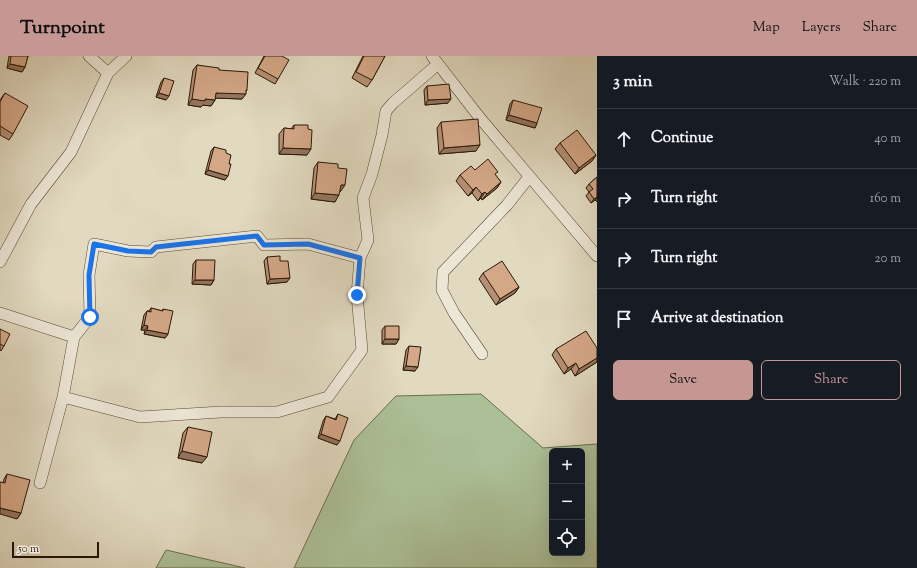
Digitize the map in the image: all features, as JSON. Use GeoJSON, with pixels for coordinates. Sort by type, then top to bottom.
{"type":"FeatureCollection","features":[{"type":"Feature","properties":{"kind":"street"},"geometry":{"type":"LineString","coordinates":[[88,56],[108,73]]}},
{"type":"Feature","properties":{"kind":"street"},"geometry":{"type":"LineString","coordinates":[[0,262],[31,204],[71,152],[108,73],[126,56]]}},
{"type":"Feature","properties":{"kind":"street"},"geometry":{"type":"LineString","coordinates":[[63,397],[140,417],[221,412],[277,412],[328,397],[362,350],[357,295],[360,258],[368,240],[363,198],[372,174],[386,111],[435,60],[480,118],[597,256]]}},
{"type":"Feature","properties":{"kind":"street"},"geometry":{"type":"LineString","coordinates":[[482,354],[454,313],[442,290],[443,272],[507,204],[529,177]]}},
{"type":"Feature","properties":{"kind":"street"},"geometry":{"type":"LineString","coordinates":[[40,483],[63,397],[74,337],[90,317],[89,275],[94,244],[128,251],[151,252],[156,247],[257,236],[264,245],[308,244],[360,258]]}},
{"type":"Feature","properties":{"kind":"street"},"geometry":{"type":"LineString","coordinates":[[0,313],[74,337]]}},
{"type":"Feature","properties":{"kind":"green space"},"geometry":{"type":"Polygon","coordinates":[[[481,394],[543,448],[597,444],[597,568],[294,568],[354,440],[396,396],[481,394]]]}},
{"type":"Feature","properties":{"kind":"green space"},"geometry":{"type":"Polygon","coordinates":[[[166,550],[245,568],[156,568],[166,550]]]}},
{"type":"Feature","properties":{"kind":"building"},"geometry":{"type":"Polygon","coordinates":[[[11,56],[28,56],[25,67],[10,64],[11,56]]]}},
{"type":"Feature","properties":{"kind":"building"},"geometry":{"type":"Polygon","coordinates":[[[265,56],[282,56],[289,60],[278,79],[258,68],[265,56]]]}},
{"type":"Feature","properties":{"kind":"building"},"geometry":{"type":"Polygon","coordinates":[[[364,56],[385,56],[372,80],[356,72],[364,56]]]}},
{"type":"Feature","properties":{"kind":"building"},"geometry":{"type":"Polygon","coordinates":[[[197,65],[219,68],[219,70],[248,72],[246,94],[216,93],[215,100],[205,99],[205,101],[192,99],[197,65]]]}},
{"type":"Feature","properties":{"kind":"building"},"geometry":{"type":"Polygon","coordinates":[[[164,78],[174,81],[169,96],[159,93],[164,78]]]}},
{"type":"Feature","properties":{"kind":"building"},"geometry":{"type":"Polygon","coordinates":[[[449,84],[451,99],[428,100],[427,86],[449,84]]]}},
{"type":"Feature","properties":{"kind":"building"},"geometry":{"type":"Polygon","coordinates":[[[5,93],[28,106],[13,134],[0,126],[0,102],[5,93]]]}},
{"type":"Feature","properties":{"kind":"building"},"geometry":{"type":"Polygon","coordinates":[[[513,100],[542,108],[537,123],[509,115],[513,100]]]}},
{"type":"Feature","properties":{"kind":"building"},"geometry":{"type":"Polygon","coordinates":[[[478,119],[480,145],[444,148],[441,122],[478,119]]]}},
{"type":"Feature","properties":{"kind":"building"},"geometry":{"type":"Polygon","coordinates":[[[294,125],[308,125],[308,129],[312,130],[311,149],[283,148],[284,128],[294,129],[294,125]]]}},
{"type":"Feature","properties":{"kind":"building"},"geometry":{"type":"Polygon","coordinates":[[[577,130],[596,155],[579,168],[560,143],[577,130]]]}},
{"type":"Feature","properties":{"kind":"building"},"geometry":{"type":"Polygon","coordinates":[[[214,147],[226,150],[226,153],[231,155],[229,164],[231,164],[228,176],[208,170],[214,147]]]}},
{"type":"Feature","properties":{"kind":"building"},"geometry":{"type":"Polygon","coordinates":[[[488,159],[498,172],[495,174],[501,182],[487,194],[485,192],[482,194],[476,187],[473,190],[460,175],[471,166],[475,170],[488,159]]]}},
{"type":"Feature","properties":{"kind":"building"},"geometry":{"type":"Polygon","coordinates":[[[318,162],[338,164],[338,168],[347,169],[345,185],[341,185],[339,195],[315,193],[318,162]]]}},
{"type":"Feature","properties":{"kind":"building"},"geometry":{"type":"Polygon","coordinates":[[[597,177],[597,197],[594,199],[589,192],[593,189],[589,184],[597,177]]]}},
{"type":"Feature","properties":{"kind":"building"},"geometry":{"type":"Polygon","coordinates":[[[280,256],[280,261],[288,261],[290,278],[270,279],[267,257],[280,256]]]}},
{"type":"Feature","properties":{"kind":"building"},"geometry":{"type":"Polygon","coordinates":[[[196,260],[215,260],[214,280],[195,280],[196,260]]]}},
{"type":"Feature","properties":{"kind":"building"},"geometry":{"type":"Polygon","coordinates":[[[502,261],[519,287],[500,299],[483,273],[502,261]]]}},
{"type":"Feature","properties":{"kind":"building"},"geometry":{"type":"Polygon","coordinates":[[[151,308],[163,311],[163,309],[173,311],[168,334],[147,330],[148,326],[144,325],[147,311],[151,312],[151,308]]]}},
{"type":"Feature","properties":{"kind":"building"},"geometry":{"type":"Polygon","coordinates":[[[385,326],[399,326],[399,339],[385,339],[385,326]]]}},
{"type":"Feature","properties":{"kind":"building"},"geometry":{"type":"Polygon","coordinates":[[[0,329],[10,334],[4,346],[0,344],[0,329]]]}},
{"type":"Feature","properties":{"kind":"building"},"geometry":{"type":"Polygon","coordinates":[[[586,331],[597,348],[597,358],[579,369],[576,363],[568,368],[556,349],[586,331]]]}},
{"type":"Feature","properties":{"kind":"building"},"geometry":{"type":"Polygon","coordinates":[[[409,346],[421,347],[418,367],[406,366],[409,346]]]}},
{"type":"Feature","properties":{"kind":"building"},"geometry":{"type":"Polygon","coordinates":[[[338,414],[348,418],[340,441],[321,434],[326,416],[336,420],[338,414]]]}},
{"type":"Feature","properties":{"kind":"building"},"geometry":{"type":"Polygon","coordinates":[[[188,427],[212,432],[207,457],[182,451],[188,427]]]}},
{"type":"Feature","properties":{"kind":"building"},"geometry":{"type":"Polygon","coordinates":[[[7,474],[30,480],[21,513],[0,508],[0,482],[5,483],[7,474]]]}},
{"type":"Feature","properties":{"kind":"route"},"geometry":{"type":"LineString","coordinates":[[90,317],[89,275],[94,244],[128,251],[151,252],[156,247],[257,236],[264,245],[308,244],[360,258],[357,295]]}}]}
